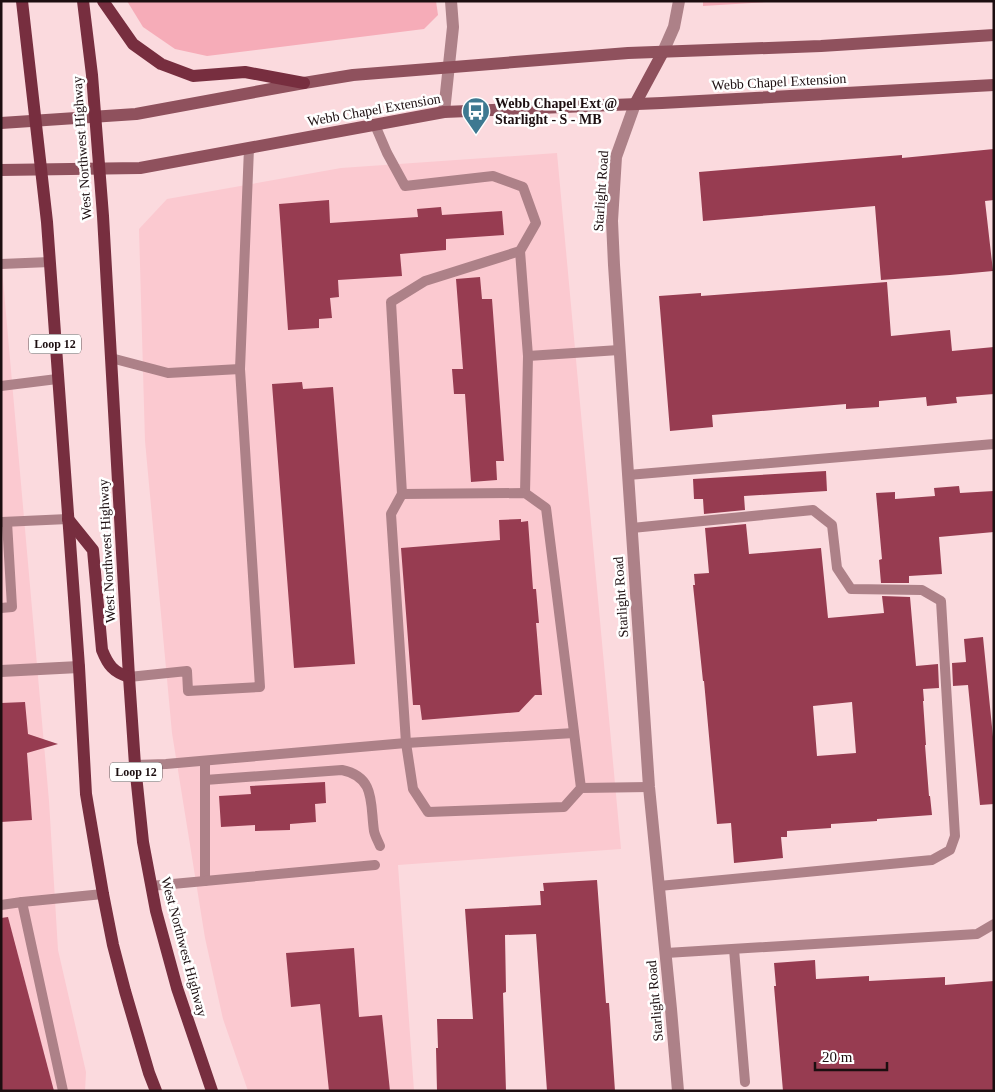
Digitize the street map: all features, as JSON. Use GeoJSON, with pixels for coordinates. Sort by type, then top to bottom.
{"type":"FeatureCollection","features":[{"type":"Feature","properties":{"kind":"main road","name":"Loop 12"},"geometry":{"type":"LineString","coordinates":[[22,1],[50,262],[79,667],[86,794],[103,894],[124,991],[156,1091]]}},
{"type":"Feature","properties":{"kind":"main road","name":"West Northwest Highway"},"geometry":{"type":"LineString","coordinates":[[83,1],[92,75],[99,168],[129,677],[143,842],[156,911],[177,988],[212,1091]]}},
{"type":"Feature","properties":{"kind":"main road"},"geometry":{"type":"LineString","coordinates":[[103,1],[133,44],[160,64],[193,76],[245,72],[304,83]]}},
{"type":"Feature","properties":{"kind":"main road"},"geometry":{"type":"LineString","coordinates":[[1,123],[136,114],[353,75],[628,53],[821,46],[994,35]]}},
{"type":"Feature","properties":{"kind":"main road"},"geometry":{"type":"LineString","coordinates":[[635,104],[663,52]]}},
{"type":"Feature","properties":{"kind":"main road","name":"Webb Chapel Extension"},"geometry":{"type":"LineString","coordinates":[[1,170],[140,168],[444,112],[994,85]]}},
{"type":"Feature","properties":{"kind":"main road"},"geometry":{"type":"LineString","coordinates":[[68,519],[93,550],[102,650],[111,667],[120,674],[129,677]]}},
{"type":"Feature","properties":{"kind":"street"},"geometry":{"type":"LineString","coordinates":[[444,112],[452,27],[451,1]]}},
{"type":"Feature","properties":{"kind":"street"},"geometry":{"type":"LineString","coordinates":[[663,52],[674,27],[679,1]]}},
{"type":"Feature","properties":{"kind":"street","name":"Starlight Road"},"geometry":{"type":"LineString","coordinates":[[635,104],[616,157],[612,221],[649,787],[678,1091]]}},
{"type":"Feature","properties":{"kind":"street"},"geometry":{"type":"LineString","coordinates":[[1,671],[79,667]]}},
{"type":"Feature","properties":{"kind":"lane"},"geometry":{"type":"LineString","coordinates":[[375,125],[387,153],[405,186],[493,176],[523,187],[536,223],[520,250],[528,356],[525,493]]}},
{"type":"Feature","properties":{"kind":"lane"},"geometry":{"type":"LineString","coordinates":[[129,677],[187,671],[188,690],[260,686],[240,369],[249,148]]}},
{"type":"Feature","properties":{"kind":"lane"},"geometry":{"type":"LineString","coordinates":[[520,250],[425,281],[391,302],[402,494],[391,514],[406,743],[413,789],[428,812],[564,807],[581,788],[649,787]]}},
{"type":"Feature","properties":{"kind":"lane"},"geometry":{"type":"LineString","coordinates":[[1,264],[50,262]]}},
{"type":"Feature","properties":{"kind":"lane"},"geometry":{"type":"LineString","coordinates":[[528,356],[619,350]]}},
{"type":"Feature","properties":{"kind":"lane"},"geometry":{"type":"LineString","coordinates":[[111,358],[168,373],[240,369]]}},
{"type":"Feature","properties":{"kind":"lane"},"geometry":{"type":"LineString","coordinates":[[1,386],[58,379]]}},
{"type":"Feature","properties":{"kind":"lane"},"geometry":{"type":"LineString","coordinates":[[628,475],[994,444]]}},
{"type":"Feature","properties":{"kind":"lane"},"geometry":{"type":"LineString","coordinates":[[402,494],[525,493],[546,508],[581,788]]}},
{"type":"Feature","properties":{"kind":"lane"},"geometry":{"type":"LineString","coordinates":[[632,528],[813,510],[832,525],[837,568],[851,589],[922,590],[941,601],[955,836],[950,850],[932,860],[659,886]]}},
{"type":"Feature","properties":{"kind":"lane"},"geometry":{"type":"LineString","coordinates":[[1,608],[12,607],[4,522],[68,519]]}},
{"type":"Feature","properties":{"kind":"lane"},"geometry":{"type":"LineString","coordinates":[[135,765],[205,761],[406,743],[574,733]]}},
{"type":"Feature","properties":{"kind":"lane"},"geometry":{"type":"LineString","coordinates":[[205,761],[205,882]]}},
{"type":"Feature","properties":{"kind":"lane"},"geometry":{"type":"LineString","coordinates":[[205,780],[342,770],[352,772],[366,784],[370,794],[374,833],[380,846]]}},
{"type":"Feature","properties":{"kind":"lane"},"geometry":{"type":"LineString","coordinates":[[151,886],[375,865]]}},
{"type":"Feature","properties":{"kind":"lane"},"geometry":{"type":"LineString","coordinates":[[1,905],[103,894]]}},
{"type":"Feature","properties":{"kind":"lane"},"geometry":{"type":"LineString","coordinates":[[22,902],[63,1091]]}},
{"type":"Feature","properties":{"kind":"lane"},"geometry":{"type":"LineString","coordinates":[[666,953],[977,934],[994,924]]}},
{"type":"Feature","properties":{"kind":"lane"},"geometry":{"type":"LineString","coordinates":[[734,949],[745,1082]]}},
{"type":"Feature","properties":{"kind":"shaded area"},"geometry":{"type":"Polygon","coordinates":[[[127,1],[436,1],[438,15],[424,29],[207,56],[175,49],[143,27],[127,1]]]}},
{"type":"Feature","properties":{"kind":"shaded area"},"geometry":{"type":"Polygon","coordinates":[[[703,1],[782,1],[703,6],[703,1]]]}},
{"type":"Feature","properties":{"kind":"shaded area"},"geometry":{"type":"Polygon","coordinates":[[[557,153],[621,849],[398,865],[414,1091],[248,1091],[223,1019],[205,938],[172,733],[145,441],[139,229],[167,199],[341,168],[557,153]]]}},
{"type":"Feature","properties":{"kind":"shaded area"},"geometry":{"type":"Polygon","coordinates":[[[1,257],[49,801],[58,950],[86,1072],[85,1091],[1,1091],[1,257]]]}},
{"type":"Feature","properties":{"kind":"building"},"geometry":{"type":"Polygon","coordinates":[[[994,149],[994,200],[985,201],[993,271],[881,280],[875,206],[703,221],[699,172],[902,155],[902,158],[994,149]]]}},
{"type":"Feature","properties":{"kind":"building"},"geometry":{"type":"Polygon","coordinates":[[[329,200],[330,223],[418,217],[417,209],[441,207],[442,215],[502,211],[504,235],[446,239],[446,250],[400,254],[402,276],[338,280],[339,297],[330,298],[332,318],[319,319],[319,328],[288,330],[279,204],[329,200]]]}},
{"type":"Feature","properties":{"kind":"building"},"geometry":{"type":"Polygon","coordinates":[[[480,277],[482,299],[492,299],[504,461],[496,461],[497,480],[471,482],[465,394],[454,394],[452,369],[463,369],[456,279],[480,277]]]}},
{"type":"Feature","properties":{"kind":"building"},"geometry":{"type":"Polygon","coordinates":[[[887,282],[891,336],[950,330],[952,351],[994,347],[994,394],[956,397],[957,403],[927,406],[926,397],[879,401],[879,407],[846,409],[846,404],[712,415],[713,427],[670,431],[659,296],[701,293],[701,296],[887,282]]]}},
{"type":"Feature","properties":{"kind":"building"},"geometry":{"type":"Polygon","coordinates":[[[302,382],[303,389],[333,387],[355,664],[294,668],[272,384],[302,382]]]}},
{"type":"Feature","properties":{"kind":"building"},"geometry":{"type":"Polygon","coordinates":[[[826,471],[827,491],[744,496],[745,510],[704,514],[703,499],[694,499],[693,479],[826,471]]]}},
{"type":"Feature","properties":{"kind":"building"},"geometry":{"type":"Polygon","coordinates":[[[959,486],[960,493],[994,491],[994,532],[939,537],[942,574],[909,576],[909,583],[881,583],[879,560],[882,559],[876,493],[895,492],[895,499],[935,496],[934,488],[959,486]]]}},
{"type":"Feature","properties":{"kind":"building"},"geometry":{"type":"Polygon","coordinates":[[[521,519],[521,522],[528,521],[533,589],[536,589],[539,623],[536,623],[542,695],[535,695],[519,712],[422,720],[420,705],[413,705],[401,548],[500,540],[499,520],[521,519]]]}},
{"type":"Feature","properties":{"kind":"building"},"geometry":{"type":"Polygon","coordinates":[[[746,524],[749,554],[821,548],[828,618],[884,613],[882,596],[910,597],[916,666],[938,664],[939,688],[923,689],[925,745],[932,815],[831,824],[831,828],[787,831],[787,837],[781,837],[783,858],[734,863],[731,823],[717,824],[693,585],[695,585],[694,574],[709,573],[705,528],[746,524]],[[852,702],[813,706],[817,756],[856,753],[852,702]]]}},
{"type":"Feature","properties":{"kind":"building"},"geometry":{"type":"Polygon","coordinates":[[[983,637],[994,747],[994,804],[980,805],[968,685],[953,686],[952,663],[966,662],[964,639],[983,637]]]}},
{"type":"Feature","properties":{"kind":"building"},"geometry":{"type":"Polygon","coordinates":[[[25,702],[28,734],[58,744],[27,753],[32,820],[1,822],[1,703],[25,702]]]}},
{"type":"Feature","properties":{"kind":"building"},"geometry":{"type":"Polygon","coordinates":[[[325,782],[326,803],[315,804],[316,822],[290,824],[290,830],[255,831],[255,825],[221,827],[219,796],[251,794],[250,786],[325,782]]]}},
{"type":"Feature","properties":{"kind":"building"},"geometry":{"type":"Polygon","coordinates":[[[597,880],[606,1003],[609,1003],[615,1091],[547,1091],[536,934],[505,935],[506,992],[503,993],[506,1091],[437,1091],[437,1019],[473,1019],[465,909],[541,905],[540,891],[544,891],[543,883],[597,880]]]}},
{"type":"Feature","properties":{"kind":"building"},"geometry":{"type":"Polygon","coordinates":[[[8,917],[54,1091],[1,1091],[1,918],[8,917]]]}},
{"type":"Feature","properties":{"kind":"building"},"geometry":{"type":"Polygon","coordinates":[[[354,948],[359,1017],[382,1015],[390,1091],[329,1091],[320,1004],[291,1007],[286,953],[354,948]]]}},
{"type":"Feature","properties":{"kind":"building"},"geometry":{"type":"Polygon","coordinates":[[[815,960],[816,979],[869,976],[869,981],[945,977],[945,985],[994,981],[994,1091],[783,1091],[774,986],[776,986],[774,963],[815,960]]]}},
{"type":"Feature","properties":{"kind":"place","name":"Webb Chapel Ext @ Starlight - S - MB"},"geometry":{"type":"Point","coordinates":[476,135]}}]}
